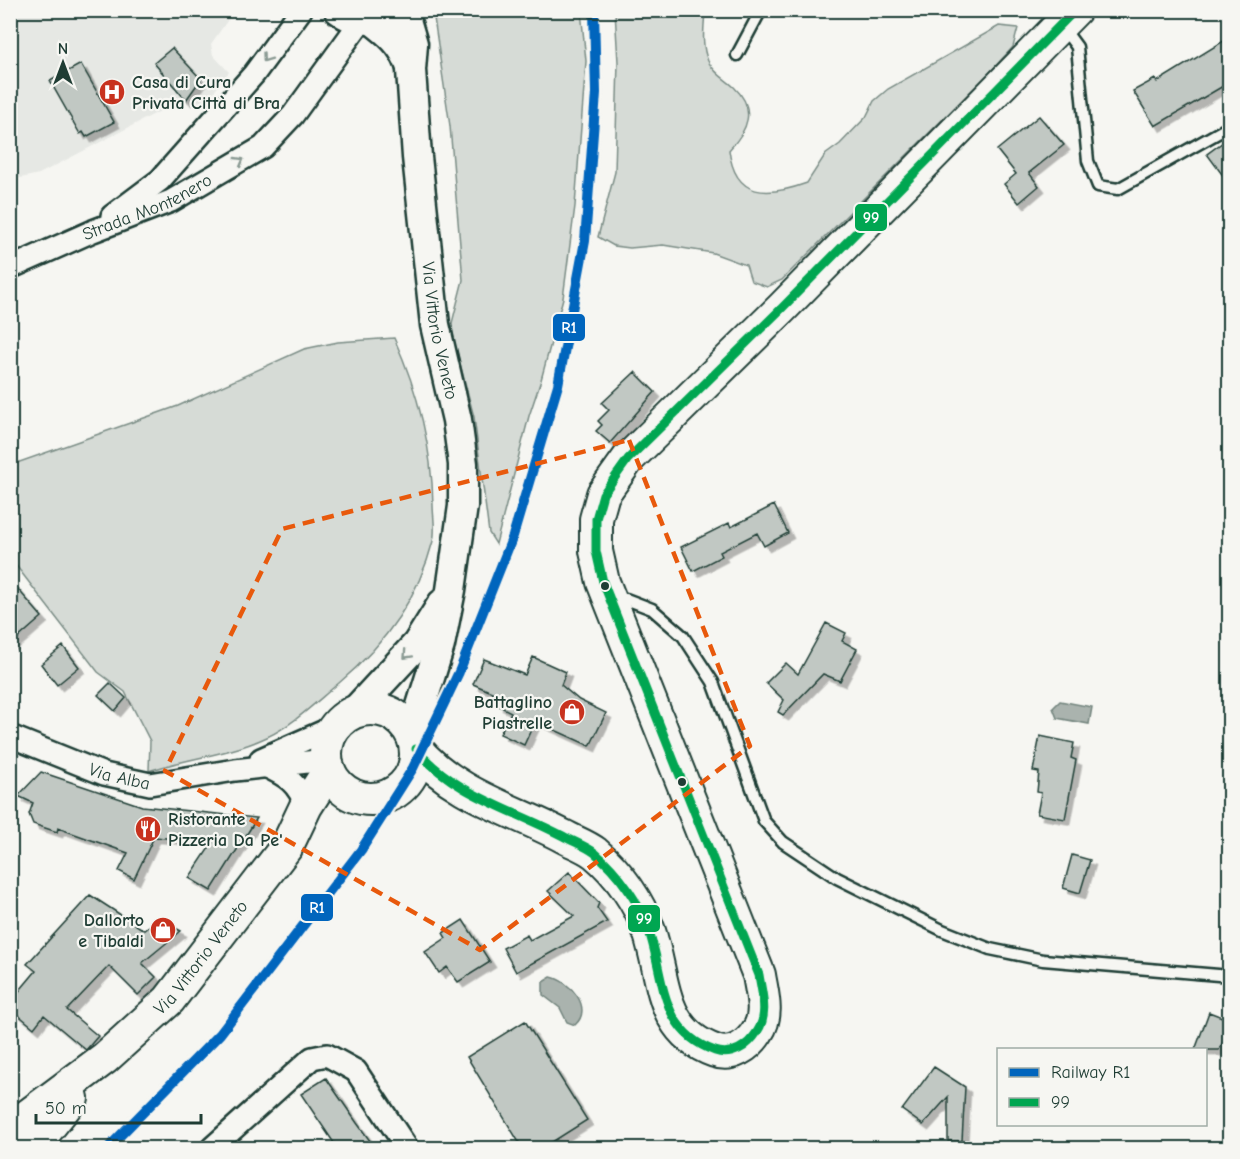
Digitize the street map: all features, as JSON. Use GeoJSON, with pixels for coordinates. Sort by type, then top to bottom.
{"type":"FeatureCollection","features":[{"type":"Feature","properties":{"kind":"main road","name":"Via Vittorio Veneto"},"geometry":{"type":"LineString","coordinates":[[404,10],[413,44],[411,70],[417,157],[435,326],[457,420],[463,464],[463,506],[451,590],[440,645],[414,742]]}},
{"type":"Feature","properties":{"kind":"main road","name":"Via Vittorio Veneto"},"geometry":{"type":"LineString","coordinates":[[365,15],[394,36],[406,54],[411,70]]}},
{"type":"Feature","properties":{"kind":"main road"},"geometry":{"type":"LineString","coordinates":[[414,742],[416,764],[410,778],[400,789],[387,797],[372,800],[356,797],[335,782],[327,765],[327,742],[345,719],[368,709],[394,715],[405,723],[414,742],[445,778],[595,853],[626,885],[649,930],[665,1000],[681,1031],[700,1046],[721,1053],[739,1050],[752,1040],[761,1027],[764,1011],[759,975],[603,582],[597,550],[596,519],[603,494],[628,459],[782,308],[1061,15]]}},
{"type":"Feature","properties":{"kind":"main road","name":"Via Vittorio Veneto"},"geometry":{"type":"LineString","coordinates":[[345,719],[417,644],[451,590]]}},
{"type":"Feature","properties":{"kind":"main road","name":"Via Vittorio Veneto"},"geometry":{"type":"LineString","coordinates":[[287,846],[327,765]]}},
{"type":"Feature","properties":{"kind":"main road"},"geometry":{"type":"LineString","coordinates":[[400,789],[488,801]]}},
{"type":"Feature","properties":{"kind":"main road","name":"Via Vittorio Veneto"},"geometry":{"type":"LineString","coordinates":[[10,1131],[105,1058],[169,1000],[287,846],[323,815],[356,797]]}},
{"type":"Feature","properties":{"kind":"main road","name":"Via Vittorio Veneto"},"geometry":{"type":"LineString","coordinates":[[32,1149],[105,1058]]}},
{"type":"Feature","properties":{"kind":"main road"},"geometry":{"type":"LineString","coordinates":[[10,1131],[22,1139],[27,1149]]}},
{"type":"Feature","properties":{"kind":"street","name":"Strada Montenero"},"geometry":{"type":"LineString","coordinates":[[93,231],[160,180],[254,74],[300,10]]}},
{"type":"Feature","properties":{"kind":"street","name":"Strada Montenero"},"geometry":{"type":"LineString","coordinates":[[93,231],[171,201],[263,147],[293,115],[365,15]]}},
{"type":"Feature","properties":{"kind":"street"},"geometry":{"type":"LineString","coordinates":[[10,268],[93,231]]}},
{"type":"Feature","properties":{"kind":"street","name":"Via Alba"},"geometry":{"type":"LineString","coordinates":[[235,770],[345,719]]}},
{"type":"Feature","properties":{"kind":"street","name":"Via Alba"},"geometry":{"type":"LineString","coordinates":[[10,736],[104,774],[150,784],[265,766],[327,765]]}},
{"type":"Feature","properties":{"kind":"street"},"geometry":{"type":"LineString","coordinates":[[265,766],[291,780],[300,789],[306,806]]}},
{"type":"Feature","properties":{"kind":"street"},"geometry":{"type":"LineString","coordinates":[[212,1149],[312,1058],[327,1055],[356,1071],[406,1149]]}},
{"type":"Feature","properties":{"kind":"lane"},"geometry":{"type":"LineString","coordinates":[[737,54],[760,10]]}},
{"type":"Feature","properties":{"kind":"lane"},"geometry":{"type":"LineString","coordinates":[[1061,15],[1077,47],[1088,161],[1098,186],[1118,189],[1225,129]]}},
{"type":"Feature","properties":{"kind":"lane"},"geometry":{"type":"LineString","coordinates":[[610,600],[626,599],[652,609],[683,636],[713,682],[764,821],[783,842],[837,878],[942,930],[990,949],[1043,960],[1230,976]]}},
{"type":"Feature","properties":{"kind":"highlighted area"},"geometry":{"type":"Polygon","coordinates":[[[629,440],[750,746],[480,950],[165,771],[282,529],[629,440]]]}},
{"type":"Feature","properties":{"kind":"shaded area","name":"Casa di Cura Privata Città di Bra"},"geometry":{"type":"Polygon","coordinates":[[[10,11],[234,11],[211,44],[213,55],[229,72],[207,101],[168,104],[164,109],[39,174],[11,180],[10,11]]]}},
{"type":"Feature","properties":{"kind":"shaded area"},"geometry":{"type":"Polygon","coordinates":[[[433,11],[581,11],[586,61],[575,206],[563,298],[496,544],[489,533],[474,417],[453,337],[452,323],[463,280],[450,126],[433,11]]]}},
{"type":"Feature","properties":{"kind":"shaded area"},"geometry":{"type":"Polygon","coordinates":[[[615,11],[705,11],[704,43],[708,61],[716,72],[741,95],[748,111],[745,127],[729,150],[732,166],[738,178],[746,186],[767,192],[793,188],[807,183],[825,155],[840,144],[866,117],[874,101],[888,89],[999,26],[1018,28],[1013,47],[989,73],[782,280],[767,287],[751,281],[746,265],[713,253],[663,245],[630,248],[614,246],[598,237],[615,172],[618,62],[615,11]]]}},
{"type":"Feature","properties":{"kind":"shaded area"},"geometry":{"type":"Polygon","coordinates":[[[394,338],[417,399],[427,441],[432,483],[434,537],[427,562],[409,601],[385,637],[371,653],[339,683],[286,726],[267,737],[238,748],[149,771],[150,741],[125,692],[98,672],[11,559],[11,465],[178,406],[304,349],[338,342],[394,338]]]}},
{"type":"Feature","properties":{"kind":"shaded area"},"geometry":{"type":"Polygon","coordinates":[[[1060,701],[1092,707],[1089,724],[1057,718],[1053,708],[1060,701]]]}},
{"type":"Feature","properties":{"kind":"shaded area"},"geometry":{"type":"Polygon","coordinates":[[[551,977],[572,989],[581,1003],[582,1011],[575,1025],[567,1022],[560,1008],[543,995],[543,982],[551,977]]]}},
{"type":"Feature","properties":{"kind":"building"},"geometry":{"type":"Polygon","coordinates":[[[1230,37],[1230,82],[1155,126],[1133,91],[1155,79],[1157,82],[1230,37]]]}},
{"type":"Feature","properties":{"kind":"building"},"geometry":{"type":"Polygon","coordinates":[[[172,48],[201,79],[186,100],[154,63],[172,48]]]}},
{"type":"Feature","properties":{"kind":"building"},"geometry":{"type":"Polygon","coordinates":[[[81,64],[114,122],[86,137],[83,132],[80,134],[50,81],[81,64]]]}},
{"type":"Feature","properties":{"kind":"building"},"geometry":{"type":"Polygon","coordinates":[[[1039,116],[1064,145],[1029,173],[1039,186],[1019,203],[1004,184],[1016,174],[997,150],[1039,116]]]}},
{"type":"Feature","properties":{"kind":"building"},"geometry":{"type":"Polygon","coordinates":[[[1230,137],[1230,185],[1207,154],[1230,137]]]}},
{"type":"Feature","properties":{"kind":"building"},"geometry":{"type":"Polygon","coordinates":[[[635,372],[655,392],[610,443],[596,431],[602,425],[598,421],[609,410],[602,403],[635,372]]]}},
{"type":"Feature","properties":{"kind":"building"},"geometry":{"type":"Polygon","coordinates":[[[774,505],[788,533],[764,546],[757,533],[720,552],[722,556],[693,571],[681,547],[729,523],[731,527],[774,505]]]}},
{"type":"Feature","properties":{"kind":"building"},"geometry":{"type":"Polygon","coordinates":[[[10,580],[42,617],[10,645],[10,580]]]}},
{"type":"Feature","properties":{"kind":"building"},"geometry":{"type":"Polygon","coordinates":[[[826,623],[846,633],[842,641],[857,649],[840,681],[823,674],[783,715],[778,712],[784,700],[766,683],[786,663],[798,674],[826,623]]]}},
{"type":"Feature","properties":{"kind":"building"},"geometry":{"type":"Polygon","coordinates":[[[63,646],[79,667],[57,685],[41,664],[63,646]]]}},
{"type":"Feature","properties":{"kind":"building"},"geometry":{"type":"Polygon","coordinates":[[[533,657],[566,672],[561,685],[579,700],[606,713],[590,746],[535,721],[524,745],[500,734],[511,712],[497,705],[501,696],[473,684],[484,659],[525,675],[533,657]]]}},
{"type":"Feature","properties":{"kind":"building"},"geometry":{"type":"Polygon","coordinates":[[[110,683],[126,698],[115,711],[98,695],[110,683]]]}},
{"type":"Feature","properties":{"kind":"building"},"geometry":{"type":"Polygon","coordinates":[[[1040,736],[1074,743],[1071,758],[1076,760],[1065,819],[1037,814],[1041,793],[1037,792],[1039,772],[1033,771],[1040,736]]]}},
{"type":"Feature","properties":{"kind":"building"},"geometry":{"type":"Polygon","coordinates":[[[41,772],[142,806],[257,818],[211,891],[189,878],[213,842],[154,837],[134,879],[119,871],[128,853],[58,828],[57,832],[33,824],[29,814],[33,803],[18,796],[41,772]]]}},
{"type":"Feature","properties":{"kind":"building"},"geometry":{"type":"Polygon","coordinates":[[[1072,855],[1090,860],[1080,893],[1063,888],[1072,855]]]}},
{"type":"Feature","properties":{"kind":"building"},"geometry":{"type":"Polygon","coordinates":[[[569,872],[599,903],[597,908],[607,922],[516,972],[503,948],[527,935],[530,940],[574,916],[548,891],[569,872]]]}},
{"type":"Feature","properties":{"kind":"building"},"geometry":{"type":"Polygon","coordinates":[[[90,895],[144,930],[158,919],[181,931],[142,963],[156,977],[138,995],[109,966],[67,1010],[98,1036],[86,1050],[44,1015],[34,1028],[10,1008],[10,1002],[36,971],[27,964],[90,895]]]}},
{"type":"Feature","properties":{"kind":"building"},"geometry":{"type":"Polygon","coordinates":[[[463,920],[490,962],[458,982],[447,967],[439,973],[425,952],[446,938],[443,933],[463,920]]]}},
{"type":"Feature","properties":{"kind":"building"},"geometry":{"type":"Polygon","coordinates":[[[1209,1012],[1230,1020],[1230,1028],[1219,1050],[1196,1048],[1209,1012]]]}},
{"type":"Feature","properties":{"kind":"building"},"geometry":{"type":"Polygon","coordinates":[[[525,1021],[587,1120],[541,1149],[523,1149],[467,1057],[525,1021]]]}},
{"type":"Feature","properties":{"kind":"building"},"geometry":{"type":"Polygon","coordinates":[[[934,1067],[965,1087],[962,1141],[948,1141],[948,1097],[923,1125],[902,1110],[934,1067]]]}},
{"type":"Feature","properties":{"kind":"building"},"geometry":{"type":"Polygon","coordinates":[[[326,1078],[376,1149],[338,1149],[301,1094],[326,1078]]]}},
{"type":"Feature","properties":{"kind":"rail line","name":"R1"},"geometry":{"type":"LineString","coordinates":[[108,1148],[220,1034],[361,850],[413,768],[459,672],[513,536],[558,385],[585,241],[596,93],[594,10]]}},
{"type":"Feature","properties":{"kind":"transit line","name":"99"},"geometry":{"type":"LineString","coordinates":[[416,749],[431,765],[466,790],[588,848],[612,870],[634,899],[645,920],[667,1002],[683,1031],[697,1042],[715,1051],[727,1053],[744,1046],[753,1037],[761,1025],[764,1012],[759,975],[603,582],[596,551],[596,519],[603,494],[628,459],[782,308],[1075,10]]}},
{"type":"Feature","properties":{"kind":"place","name":"Casa di Cura Privata Città di Bra"},"geometry":{"type":"Point","coordinates":[112,92]}},
{"type":"Feature","properties":{"kind":"place","name":"Battaglino Piastrelle"},"geometry":{"type":"Point","coordinates":[572,712]}},
{"type":"Feature","properties":{"kind":"place","name":"Ristorante Pizzeria Da Pe'"},"geometry":{"type":"Point","coordinates":[148,829]}},
{"type":"Feature","properties":{"kind":"place","name":"Dallorto e Tibaldi"},"geometry":{"type":"Point","coordinates":[163,930]}}]}
